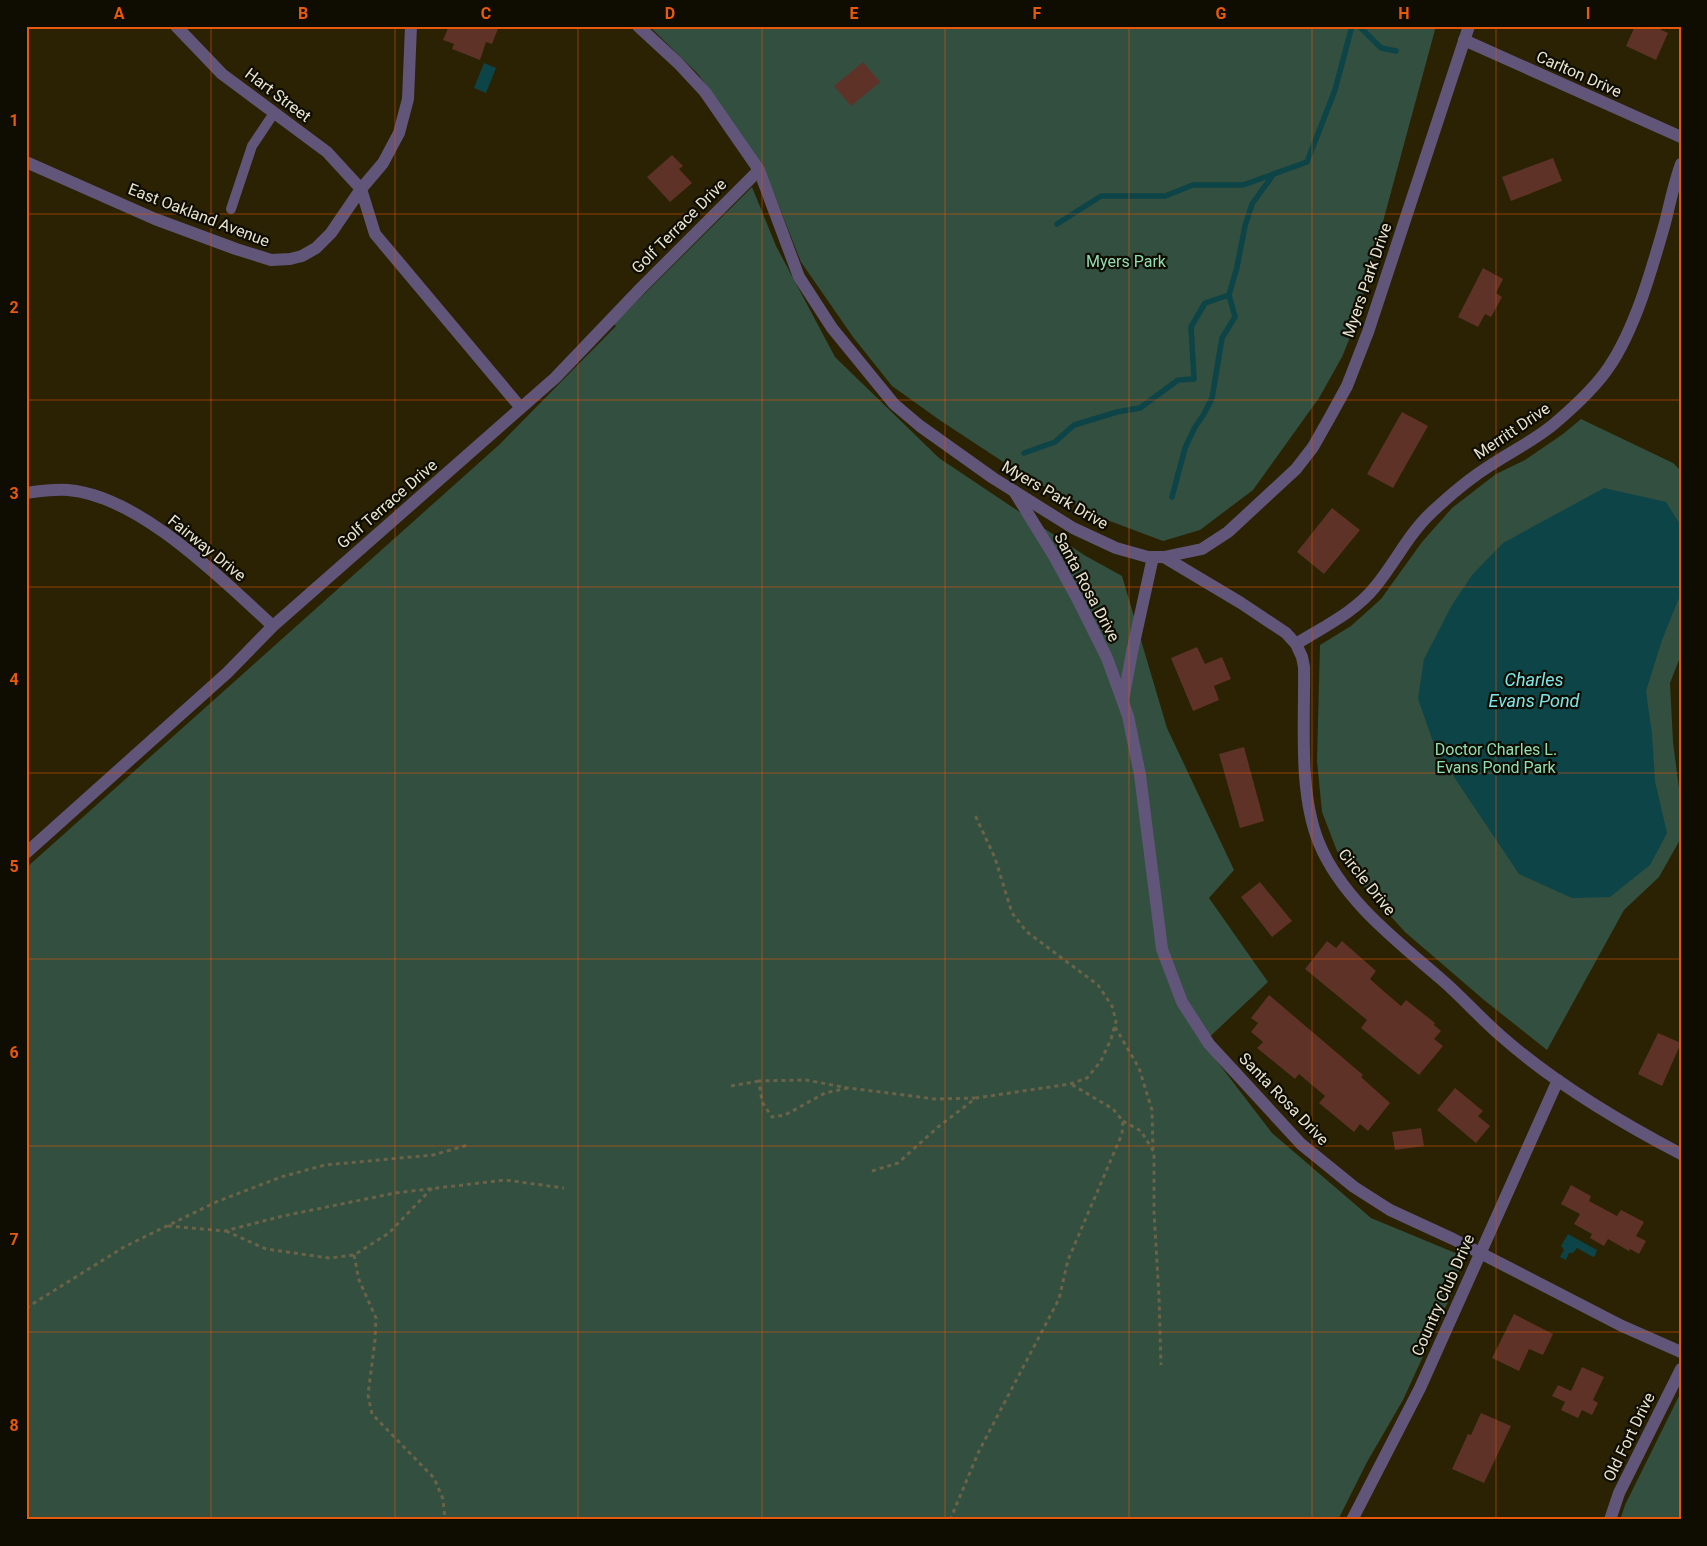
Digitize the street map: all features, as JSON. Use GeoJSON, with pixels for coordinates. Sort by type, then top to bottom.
{"type":"FeatureCollection","features":[{"type":"Feature","properties":{"kind":"street","name":"Hart Street"},"geometry":{"type":"LineString","coordinates":[[176,26],[222,74],[327,152],[361,189]]}},
{"type":"Feature","properties":{"kind":"street","name":"East Oakland Avenue"},"geometry":{"type":"LineString","coordinates":[[26,162],[155,219],[236,249],[271,260],[290,260],[302,256],[316,248],[330,232],[361,189],[383,163],[400,133],[408,99],[411,26]]}},
{"type":"Feature","properties":{"kind":"street","name":"Myers Park Drive"},"geometry":{"type":"LineString","coordinates":[[638,26],[678,63],[705,92],[759,170],[799,277],[832,328],[894,404],[920,426],[993,478],[1073,528],[1116,548],[1159,557],[1202,549],[1228,532],[1296,469],[1313,448],[1347,386],[1368,332],[1469,26]]}},
{"type":"Feature","properties":{"kind":"street","name":"Carlton Drive"},"geometry":{"type":"LineString","coordinates":[[1464,40],[1681,137]]}},
{"type":"Feature","properties":{"kind":"street","name":"Merritt Drive"},"geometry":{"type":"LineString","coordinates":[[1296,644],[1338,619],[1360,602],[1375,587],[1411,535],[1430,513],[1490,465],[1528,444],[1552,426],[1587,393],[1608,368],[1622,345],[1650,275],[1681,164]]}},
{"type":"Feature","properties":{"kind":"street","name":"Golf Terrace Drive"},"geometry":{"type":"LineString","coordinates":[[26,853],[227,673],[273,626],[555,378],[641,288],[759,170]]}},
{"type":"Feature","properties":{"kind":"street"},"geometry":{"type":"LineString","coordinates":[[361,189],[374,234],[521,408]]}},
{"type":"Feature","properties":{"kind":"street","name":"Fairway Drive"},"geometry":{"type":"LineString","coordinates":[[26,492],[51,489],[70,490],[99,496],[121,506],[147,521],[187,549],[273,626]]}},
{"type":"Feature","properties":{"kind":"street","name":"Santa Rosa Drive"},"geometry":{"type":"LineString","coordinates":[[1014,491],[1078,598],[1107,658],[1128,716],[1140,775],[1162,948],[1182,1002],[1209,1044],[1301,1144],[1354,1187],[1390,1210],[1453,1239],[1622,1326],[1681,1352]]}},
{"type":"Feature","properties":{"kind":"street","name":"Circle Drive"},"geometry":{"type":"LineString","coordinates":[[1159,557],[1241,603],[1286,633],[1296,644],[1304,667],[1307,803],[1318,840],[1328,863],[1356,900],[1384,930],[1461,996],[1502,1037],[1558,1080],[1613,1117],[1681,1154]]}},
{"type":"Feature","properties":{"kind":"street","name":"Santa Rosa Drive"},"geometry":{"type":"LineString","coordinates":[[1123,702],[1132,652],[1159,557]]}},
{"type":"Feature","properties":{"kind":"street","name":"Country Club Drive"},"geometry":{"type":"LineString","coordinates":[[1352,1520],[1420,1388],[1558,1080]]}},
{"type":"Feature","properties":{"kind":"street","name":"Old Fort Drive"},"geometry":{"type":"LineString","coordinates":[[1610,1520],[1619,1493],[1681,1369]]}},
{"type":"Feature","properties":{"kind":"lane"},"geometry":{"type":"LineString","coordinates":[[231,209],[252,146],[274,113]]}},
{"type":"Feature","properties":{"kind":"path"},"geometry":{"type":"LineString","coordinates":[[731,1086],[759,1081],[806,1080],[848,1088],[935,1099],[976,1098],[1070,1084],[1087,1078],[1101,1061],[1111,1039],[1116,1021],[1112,1006],[1098,986],[1026,932],[1012,913],[995,858],[975,815]]}},
{"type":"Feature","properties":{"kind":"path"},"geometry":{"type":"LineString","coordinates":[[1114,1026],[1138,1068],[1152,1110],[1154,1212],[1161,1365]]}},
{"type":"Feature","properties":{"kind":"path"},"geometry":{"type":"LineString","coordinates":[[759,1081],[762,1102],[772,1117],[785,1115],[825,1093],[848,1088]]}},
{"type":"Feature","properties":{"kind":"path"},"geometry":{"type":"LineString","coordinates":[[1070,1084],[1113,1110],[1123,1121],[1141,1131],[1154,1152]]}},
{"type":"Feature","properties":{"kind":"path"},"geometry":{"type":"LineString","coordinates":[[872,1171],[898,1163],[938,1127],[976,1098]]}},
{"type":"Feature","properties":{"kind":"path"},"geometry":{"type":"LineString","coordinates":[[950,1520],[979,1451],[1059,1299],[1068,1260],[1122,1134],[1123,1121]]}},
{"type":"Feature","properties":{"kind":"path"},"geometry":{"type":"LineString","coordinates":[[26,1308],[124,1247],[216,1202],[281,1177],[326,1165],[433,1155],[468,1146]]}},
{"type":"Feature","properties":{"kind":"path"},"geometry":{"type":"LineString","coordinates":[[166,1226],[226,1231],[302,1212],[396,1193],[432,1187],[505,1180],[564,1188]]}},
{"type":"Feature","properties":{"kind":"path"},"geometry":{"type":"LineString","coordinates":[[226,1231],[266,1249],[329,1258],[354,1255],[388,1233],[432,1187]]}},
{"type":"Feature","properties":{"kind":"path"},"geometry":{"type":"LineString","coordinates":[[354,1255],[359,1280],[376,1318],[368,1396],[372,1414],[434,1478],[442,1499],[445,1520]]}},
{"type":"Feature","properties":{"kind":"green space","name":"Myers Park"},"geometry":{"type":"Polygon","coordinates":[[[649,26],[1436,26],[1355,325],[1342,357],[1319,398],[1253,490],[1200,530],[1163,541],[1091,514],[1017,471],[892,386],[853,337],[801,262],[771,186],[743,137],[698,74],[649,26]]]}},
{"type":"Feature","properties":{"kind":"green space"},"geometry":{"type":"Polygon","coordinates":[[[752,187],[776,246],[835,357],[939,458],[1084,555],[1122,576],[1167,728],[1234,870],[1209,898],[1268,982],[1203,1043],[1272,1133],[1371,1218],[1465,1257],[1454,1282],[1452,1293],[1403,1400],[1367,1462],[1338,1520],[26,1520],[26,868],[500,444],[616,326],[614,324],[752,187]]]}},
{"type":"Feature","properties":{"kind":"green space","name":"Doctor Charles L. Evans Pond Park"},"geometry":{"type":"Polygon","coordinates":[[[1581,419],[1673,463],[1681,471],[1681,655],[1670,683],[1673,742],[1681,804],[1681,838],[1659,877],[1624,910],[1547,1050],[1484,1000],[1405,932],[1365,888],[1337,851],[1322,812],[1317,761],[1320,645],[1351,626],[1381,599],[1422,542],[1452,508],[1496,474],[1525,460],[1581,419]]]}},
{"type":"Feature","properties":{"kind":"green space"},"geometry":{"type":"Polygon","coordinates":[[[1681,1392],[1681,1520],[1620,1520],[1625,1505],[1681,1392]]]}},
{"type":"Feature","properties":{"kind":"water"},"geometry":{"type":"Polygon","coordinates":[[[484,63],[496,68],[486,93],[474,88],[484,63]]]}},
{"type":"Feature","properties":{"kind":"water","name":"Charles Evans Pond"},"geometry":{"type":"Polygon","coordinates":[[[1604,488],[1666,502],[1681,526],[1681,593],[1662,640],[1646,691],[1652,734],[1655,781],[1667,833],[1650,865],[1610,897],[1572,898],[1519,874],[1436,750],[1418,699],[1424,659],[1452,605],[1472,575],[1503,543],[1604,488]]]}},
{"type":"Feature","properties":{"kind":"water"},"geometry":{"type":"Polygon","coordinates":[[[1568,1234],[1597,1250],[1595,1256],[1593,1257],[1577,1248],[1573,1253],[1569,1253],[1566,1260],[1560,1257],[1564,1250],[1561,1246],[1568,1234]]]}},
{"type":"Feature","properties":{"kind":"building"},"geometry":{"type":"Polygon","coordinates":[[[449,26],[499,26],[492,44],[486,42],[480,60],[452,49],[454,44],[443,40],[449,26]]]}},
{"type":"Feature","properties":{"kind":"building"},"geometry":{"type":"Polygon","coordinates":[[[1635,26],[1653,26],[1668,33],[1656,60],[1626,46],[1635,26]]]}},
{"type":"Feature","properties":{"kind":"building"},"geometry":{"type":"Polygon","coordinates":[[[863,62],[880,82],[851,106],[834,86],[863,62]]]}},
{"type":"Feature","properties":{"kind":"building"},"geometry":{"type":"Polygon","coordinates":[[[672,155],[683,166],[679,169],[692,183],[670,202],[647,177],[672,155]]]}},
{"type":"Feature","properties":{"kind":"building"},"geometry":{"type":"Polygon","coordinates":[[[1553,158],[1562,181],[1511,201],[1502,177],[1553,158]]]}},
{"type":"Feature","properties":{"kind":"building"},"geometry":{"type":"Polygon","coordinates":[[[1483,268],[1503,279],[1496,293],[1502,297],[1491,317],[1485,314],[1478,327],[1458,317],[1483,268]]]}},
{"type":"Feature","properties":{"kind":"building"},"geometry":{"type":"Polygon","coordinates":[[[1402,412],[1428,426],[1393,488],[1367,474],[1402,412]]]}},
{"type":"Feature","properties":{"kind":"building"},"geometry":{"type":"Polygon","coordinates":[[[1332,508],[1360,530],[1324,574],[1297,552],[1332,508]]]}},
{"type":"Feature","properties":{"kind":"building"},"geometry":{"type":"Polygon","coordinates":[[[1197,647],[1205,664],[1222,657],[1231,679],[1214,686],[1219,700],[1193,711],[1171,658],[1197,647]]]}},
{"type":"Feature","properties":{"kind":"building"},"geometry":{"type":"Polygon","coordinates":[[[1244,747],[1264,821],[1240,828],[1219,754],[1244,747]]]}},
{"type":"Feature","properties":{"kind":"building"},"geometry":{"type":"Polygon","coordinates":[[[1260,882],[1292,921],[1272,937],[1241,897],[1260,882]]]}},
{"type":"Feature","properties":{"kind":"building"},"geometry":{"type":"Polygon","coordinates":[[[1327,941],[1336,948],[1342,941],[1376,971],[1370,979],[1401,1006],[1406,1000],[1435,1023],[1434,1025],[1441,1031],[1434,1039],[1443,1046],[1419,1075],[1361,1028],[1367,1020],[1305,969],[1327,941]]]}},
{"type":"Feature","properties":{"kind":"building"},"geometry":{"type":"Polygon","coordinates":[[[1269,995],[1363,1075],[1361,1077],[1390,1103],[1368,1131],[1360,1124],[1354,1132],[1319,1103],[1325,1096],[1299,1074],[1295,1079],[1257,1048],[1263,1042],[1251,1032],[1258,1023],[1251,1018],[1269,995]]]}},
{"type":"Feature","properties":{"kind":"building"},"geometry":{"type":"Polygon","coordinates":[[[1658,1033],[1681,1043],[1662,1086],[1638,1074],[1658,1033]]]}},
{"type":"Feature","properties":{"kind":"building"},"geometry":{"type":"Polygon","coordinates":[[[1455,1088],[1483,1111],[1478,1116],[1490,1126],[1476,1143],[1437,1110],[1455,1088]]]}},
{"type":"Feature","properties":{"kind":"building"},"geometry":{"type":"Polygon","coordinates":[[[1421,1128],[1424,1146],[1395,1150],[1392,1132],[1421,1128]]]}},
{"type":"Feature","properties":{"kind":"building"},"geometry":{"type":"Polygon","coordinates":[[[1571,1185],[1591,1196],[1589,1201],[1617,1216],[1621,1210],[1644,1222],[1636,1236],[1646,1241],[1639,1254],[1630,1249],[1629,1251],[1608,1239],[1604,1246],[1590,1238],[1592,1234],[1574,1224],[1580,1214],[1561,1204],[1571,1185]]]}},
{"type":"Feature","properties":{"kind":"building"},"geometry":{"type":"Polygon","coordinates":[[[1514,1314],[1553,1334],[1543,1355],[1529,1349],[1519,1371],[1492,1358],[1514,1314]]]}},
{"type":"Feature","properties":{"kind":"building"},"geometry":{"type":"Polygon","coordinates":[[[1582,1367],[1604,1377],[1593,1400],[1598,1403],[1592,1415],[1582,1410],[1578,1418],[1561,1410],[1565,1402],[1552,1396],[1558,1385],[1571,1391],[1582,1367]]]}},
{"type":"Feature","properties":{"kind":"building"},"geometry":{"type":"Polygon","coordinates":[[[1481,1413],[1511,1426],[1484,1483],[1452,1469],[1468,1434],[1471,1435],[1481,1413]]]}},
{"type":"Feature","properties":{"kind":"waterway"},"geometry":{"type":"LineString","coordinates":[[1057,224],[1101,196],[1165,196],[1193,185],[1243,185],[1307,162],[1335,90],[1352,26]]}},
{"type":"Feature","properties":{"kind":"waterway"},"geometry":{"type":"LineString","coordinates":[[1359,26],[1381,48],[1396,51]]}},
{"type":"Feature","properties":{"kind":"waterway"},"geometry":{"type":"LineString","coordinates":[[1172,497],[1185,448],[1212,398],[1222,338],[1235,317],[1229,295],[1245,226],[1252,204],[1273,175]]}},
{"type":"Feature","properties":{"kind":"waterway"},"geometry":{"type":"LineString","coordinates":[[1024,453],[1055,442],[1074,425],[1117,412],[1140,408],[1178,380],[1194,379],[1191,327],[1205,303],[1229,295]]}}]}
